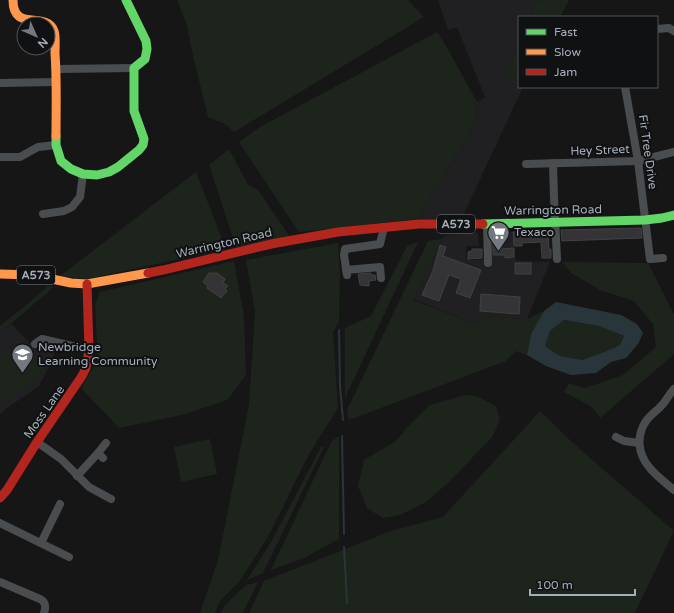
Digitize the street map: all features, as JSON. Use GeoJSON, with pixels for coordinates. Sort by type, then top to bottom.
{"type":"FeatureCollection","features":[{"type":"Feature","properties":{"kind":"street"},"geometry":{"type":"LineString","coordinates":[[13,0],[13,6],[17,14],[26,20],[42,21],[50,25],[54,32],[56,69],[56,145],[61,161],[72,169],[83,174],[97,175],[109,172],[118,167],[143,145],[144,139],[134,111],[134,68]]}},
{"type":"Feature","properties":{"kind":"street"},"geometry":{"type":"LineString","coordinates":[[56,69],[134,68],[145,59],[147,49],[146,41],[126,0]]}},
{"type":"Feature","properties":{"kind":"street"},"geometry":{"type":"LineString","coordinates":[[658,29],[669,28],[674,31]]}},
{"type":"Feature","properties":{"kind":"street"},"geometry":{"type":"LineString","coordinates":[[0,83],[56,82]]}},
{"type":"Feature","properties":{"kind":"street","name":"Fir Tree Drive"},"geometry":{"type":"LineString","coordinates":[[625,88],[638,161],[650,259],[663,258]]}},
{"type":"Feature","properties":{"kind":"street"},"geometry":{"type":"LineString","coordinates":[[0,157],[20,156],[38,147],[56,145]]}},
{"type":"Feature","properties":{"kind":"street","name":"Hey Street"},"geometry":{"type":"LineString","coordinates":[[526,164],[638,161],[674,152]]}},
{"type":"Feature","properties":{"kind":"street"},"geometry":{"type":"LineString","coordinates":[[553,164],[557,258]]}},
{"type":"Feature","properties":{"kind":"street"},"geometry":{"type":"LineString","coordinates":[[43,214],[64,211],[72,206],[80,197],[83,174]]}},
{"type":"Feature","properties":{"kind":"street","name":"Warrington Road"},"geometry":{"type":"LineString","coordinates":[[0,274],[33,275],[71,283],[87,284],[163,270],[271,244],[338,232],[419,224],[487,224],[645,220],[674,215]]}},
{"type":"Feature","properties":{"kind":"street"},"geometry":{"type":"LineString","coordinates":[[487,224],[488,263]]}},
{"type":"Feature","properties":{"kind":"street"},"geometry":{"type":"LineString","coordinates":[[381,278],[380,267],[347,273],[344,255],[345,249],[380,244],[384,227]]}},
{"type":"Feature","properties":{"kind":"street","name":"Moss Lane"},"geometry":{"type":"LineString","coordinates":[[0,498],[7,490],[86,368],[89,350],[87,284]]}},
{"type":"Feature","properties":{"kind":"street"},"geometry":{"type":"LineString","coordinates":[[35,344],[42,339],[89,350]]}},
{"type":"Feature","properties":{"kind":"street"},"geometry":{"type":"LineString","coordinates":[[673,486],[648,467],[643,458],[639,442],[644,423],[662,405],[674,389]]}},
{"type":"Feature","properties":{"kind":"street"},"geometry":{"type":"LineString","coordinates":[[616,437],[624,440],[639,442]]}},
{"type":"Feature","properties":{"kind":"street"},"geometry":{"type":"LineString","coordinates":[[37,442],[61,459],[89,487],[111,499]]}},
{"type":"Feature","properties":{"kind":"street"},"geometry":{"type":"LineString","coordinates":[[77,476],[100,456],[106,443]]}},
{"type":"Feature","properties":{"kind":"street"},"geometry":{"type":"LineString","coordinates":[[41,544],[60,504]]}},
{"type":"Feature","properties":{"kind":"street"},"geometry":{"type":"LineString","coordinates":[[0,523],[69,557]]}},
{"type":"Feature","properties":{"kind":"street"},"geometry":{"type":"LineString","coordinates":[[0,582],[43,600],[46,606],[44,613]]}},
{"type":"Feature","properties":{"kind":"shaded area"},"geometry":{"type":"Polygon","coordinates":[[[177,0],[408,0],[424,17],[234,132],[225,124],[208,117],[186,22],[177,0]]]}},
{"type":"Feature","properties":{"kind":"shaded area"},"geometry":{"type":"Polygon","coordinates":[[[438,0],[541,0],[531,3],[533,16],[518,16],[518,49],[505,74],[518,81],[518,88],[523,88],[462,218],[417,219],[476,122],[477,102],[485,97],[457,27],[448,30],[438,0]]]}},
{"type":"Feature","properties":{"kind":"shaded area"},"geometry":{"type":"Polygon","coordinates":[[[541,0],[569,0],[561,16],[533,16],[531,3],[541,0]]]}},
{"type":"Feature","properties":{"kind":"shaded area"},"geometry":{"type":"Polygon","coordinates":[[[437,32],[477,102],[476,122],[417,219],[299,232],[239,142],[260,127],[437,32]]]}},
{"type":"Feature","properties":{"kind":"shaded area"},"geometry":{"type":"Polygon","coordinates":[[[518,49],[518,81],[505,74],[518,49]]]}},
{"type":"Feature","properties":{"kind":"shaded area"},"geometry":{"type":"Polygon","coordinates":[[[229,149],[248,185],[258,190],[290,237],[236,247],[209,165],[229,149]]]}},
{"type":"Feature","properties":{"kind":"shaded area"},"geometry":{"type":"Polygon","coordinates":[[[196,172],[226,249],[87,279],[60,276],[196,172]]]}},
{"type":"Feature","properties":{"kind":"shaded area"},"geometry":{"type":"Polygon","coordinates":[[[489,231],[512,232],[516,261],[550,262],[527,319],[482,316],[478,325],[413,299],[445,235],[478,233],[479,246],[466,246],[466,258],[471,260],[489,259],[489,231]]]}},
{"type":"Feature","properties":{"kind":"shaded area"},"geometry":{"type":"Polygon","coordinates":[[[442,239],[413,300],[478,325],[482,316],[527,319],[544,311],[531,334],[527,355],[516,351],[506,361],[349,420],[347,410],[428,241],[442,239]]]}},
{"type":"Feature","properties":{"kind":"shaded area"},"geometry":{"type":"Polygon","coordinates":[[[418,242],[345,398],[345,328],[371,316],[407,246],[418,242]]]}},
{"type":"Feature","properties":{"kind":"shaded area"},"geometry":{"type":"Polygon","coordinates":[[[338,243],[340,276],[339,322],[333,332],[338,408],[309,454],[268,537],[239,582],[220,601],[215,613],[200,613],[218,560],[249,405],[255,311],[246,260],[338,243]]]}},
{"type":"Feature","properties":{"kind":"shaded area"},"geometry":{"type":"Polygon","coordinates":[[[234,261],[244,316],[246,375],[227,400],[182,415],[119,428],[81,388],[98,360],[95,304],[100,292],[234,261]]]}},
{"type":"Feature","properties":{"kind":"shaded area"},"geometry":{"type":"Polygon","coordinates":[[[562,262],[648,263],[674,315],[674,354],[600,418],[592,407],[564,392],[569,383],[585,388],[623,375],[656,347],[653,324],[634,301],[600,290],[571,273],[562,262]]]}},
{"type":"Feature","properties":{"kind":"shaded area"},"geometry":{"type":"Polygon","coordinates":[[[48,286],[54,287],[0,333],[0,326],[48,286]]]}},
{"type":"Feature","properties":{"kind":"shaded area"},"geometry":{"type":"Polygon","coordinates":[[[556,302],[621,315],[637,324],[643,333],[638,344],[626,358],[611,362],[596,373],[571,375],[546,366],[527,355],[531,334],[544,311],[556,302]],[[564,320],[550,331],[545,346],[560,356],[582,360],[620,345],[624,336],[599,326],[564,320]]]}},
{"type":"Feature","properties":{"kind":"shaded area"},"geometry":{"type":"Polygon","coordinates":[[[564,320],[599,326],[624,336],[620,345],[582,360],[560,356],[545,346],[550,331],[564,320]]]}},
{"type":"Feature","properties":{"kind":"shaded area","name":"Newbridge Learning Community"},"geometry":{"type":"Polygon","coordinates":[[[12,324],[38,352],[44,346],[56,348],[52,361],[39,386],[0,414],[0,333],[12,324]]]}},
{"type":"Feature","properties":{"kind":"shaded area"},"geometry":{"type":"Polygon","coordinates":[[[20,341],[44,370],[0,407],[0,357],[20,341]]]}},
{"type":"Feature","properties":{"kind":"shaded area"},"geometry":{"type":"Polygon","coordinates":[[[465,395],[476,396],[496,406],[500,419],[493,436],[451,480],[426,502],[400,515],[383,518],[367,508],[358,486],[364,460],[396,441],[411,423],[430,405],[465,395]]]}},
{"type":"Feature","properties":{"kind":"shaded area"},"geometry":{"type":"Polygon","coordinates":[[[540,411],[572,442],[674,531],[635,613],[249,613],[264,581],[391,531],[443,517],[540,411]]]}},
{"type":"Feature","properties":{"kind":"shaded area"},"geometry":{"type":"Polygon","coordinates":[[[339,436],[339,539],[304,558],[271,570],[331,442],[339,436]]]}},
{"type":"Feature","properties":{"kind":"shaded area"},"geometry":{"type":"Polygon","coordinates":[[[210,439],[217,474],[181,482],[174,447],[210,439]]]}},
{"type":"Feature","properties":{"kind":"shaded area"},"geometry":{"type":"Polygon","coordinates":[[[321,447],[324,447],[263,573],[247,580],[271,542],[321,447]]]}},
{"type":"Feature","properties":{"kind":"shaded area"},"geometry":{"type":"Polygon","coordinates":[[[258,582],[243,613],[221,613],[225,605],[246,585],[258,582]]]}},
{"type":"Feature","properties":{"kind":"building"},"geometry":{"type":"Polygon","coordinates":[[[641,228],[642,238],[562,241],[561,230],[641,228]]]}},
{"type":"Feature","properties":{"kind":"building"},"geometry":{"type":"Polygon","coordinates":[[[548,230],[551,258],[542,258],[541,242],[522,243],[522,246],[514,246],[513,232],[548,230]]]}},
{"type":"Feature","properties":{"kind":"building"},"geometry":{"type":"Polygon","coordinates":[[[493,232],[502,232],[502,249],[514,248],[514,257],[505,258],[505,255],[493,255],[493,232]]]}},
{"type":"Feature","properties":{"kind":"building"},"geometry":{"type":"Polygon","coordinates":[[[440,245],[446,247],[443,256],[481,270],[470,298],[456,293],[461,279],[449,275],[439,301],[422,295],[433,271],[440,245]]]}},
{"type":"Feature","properties":{"kind":"building"},"geometry":{"type":"Polygon","coordinates":[[[472,249],[482,249],[482,258],[468,259],[468,252],[472,251],[472,249]]]}},
{"type":"Feature","properties":{"kind":"building"},"geometry":{"type":"Polygon","coordinates":[[[515,263],[531,263],[531,274],[515,274],[515,263]]]}},
{"type":"Feature","properties":{"kind":"building"},"geometry":{"type":"Polygon","coordinates":[[[209,273],[217,273],[225,279],[223,283],[228,286],[225,289],[227,291],[221,298],[207,288],[208,286],[203,282],[209,273]]]}},
{"type":"Feature","properties":{"kind":"building"},"geometry":{"type":"Polygon","coordinates":[[[371,273],[371,275],[375,275],[376,280],[369,281],[369,286],[360,285],[358,274],[371,273]]]}},
{"type":"Feature","properties":{"kind":"building"},"geometry":{"type":"Polygon","coordinates":[[[481,294],[520,297],[519,314],[480,311],[481,294]]]}},
{"type":"Feature","properties":{"kind":"waterway"},"geometry":{"type":"LineString","coordinates":[[339,330],[340,386],[343,420]]}},
{"type":"Feature","properties":{"kind":"waterway"},"geometry":{"type":"LineString","coordinates":[[342,436],[344,534]]}},
{"type":"Feature","properties":{"kind":"waterway"},"geometry":{"type":"LineString","coordinates":[[344,547],[347,603]]}},
{"type":"Feature","properties":{"kind":"traffic: fast"},"geometry":{"type":"LineString","coordinates":[[56,136],[56,145],[61,161],[71,169],[83,174],[97,175],[109,172],[118,167],[143,145],[144,139],[134,111],[134,68],[145,59],[147,49],[146,41],[126,0]]}},
{"type":"Feature","properties":{"kind":"traffic: fast"},"geometry":{"type":"LineString","coordinates":[[483,224],[645,220],[674,215]]}},
{"type":"Feature","properties":{"kind":"traffic: slow"},"geometry":{"type":"LineString","coordinates":[[13,0],[14,10],[18,16],[24,19],[44,22],[50,25],[54,31],[56,136]]}},
{"type":"Feature","properties":{"kind":"traffic: slow"},"geometry":{"type":"LineString","coordinates":[[0,274],[33,275],[71,283],[87,284],[148,273]]}},
{"type":"Feature","properties":{"kind":"traffic: jam"},"geometry":{"type":"LineString","coordinates":[[148,273],[271,244],[338,232],[419,224],[483,224]]}},
{"type":"Feature","properties":{"kind":"traffic: jam"},"geometry":{"type":"LineString","coordinates":[[0,498],[7,490],[86,368],[89,350],[87,284]]}},
{"type":"Feature","properties":{"kind":"place","name":"Texaco"},"geometry":{"type":"Point","coordinates":[498,252]}},
{"type":"Feature","properties":{"kind":"place","name":"Newbridge Learning Community"},"geometry":{"type":"Point","coordinates":[23,374]}}]}
